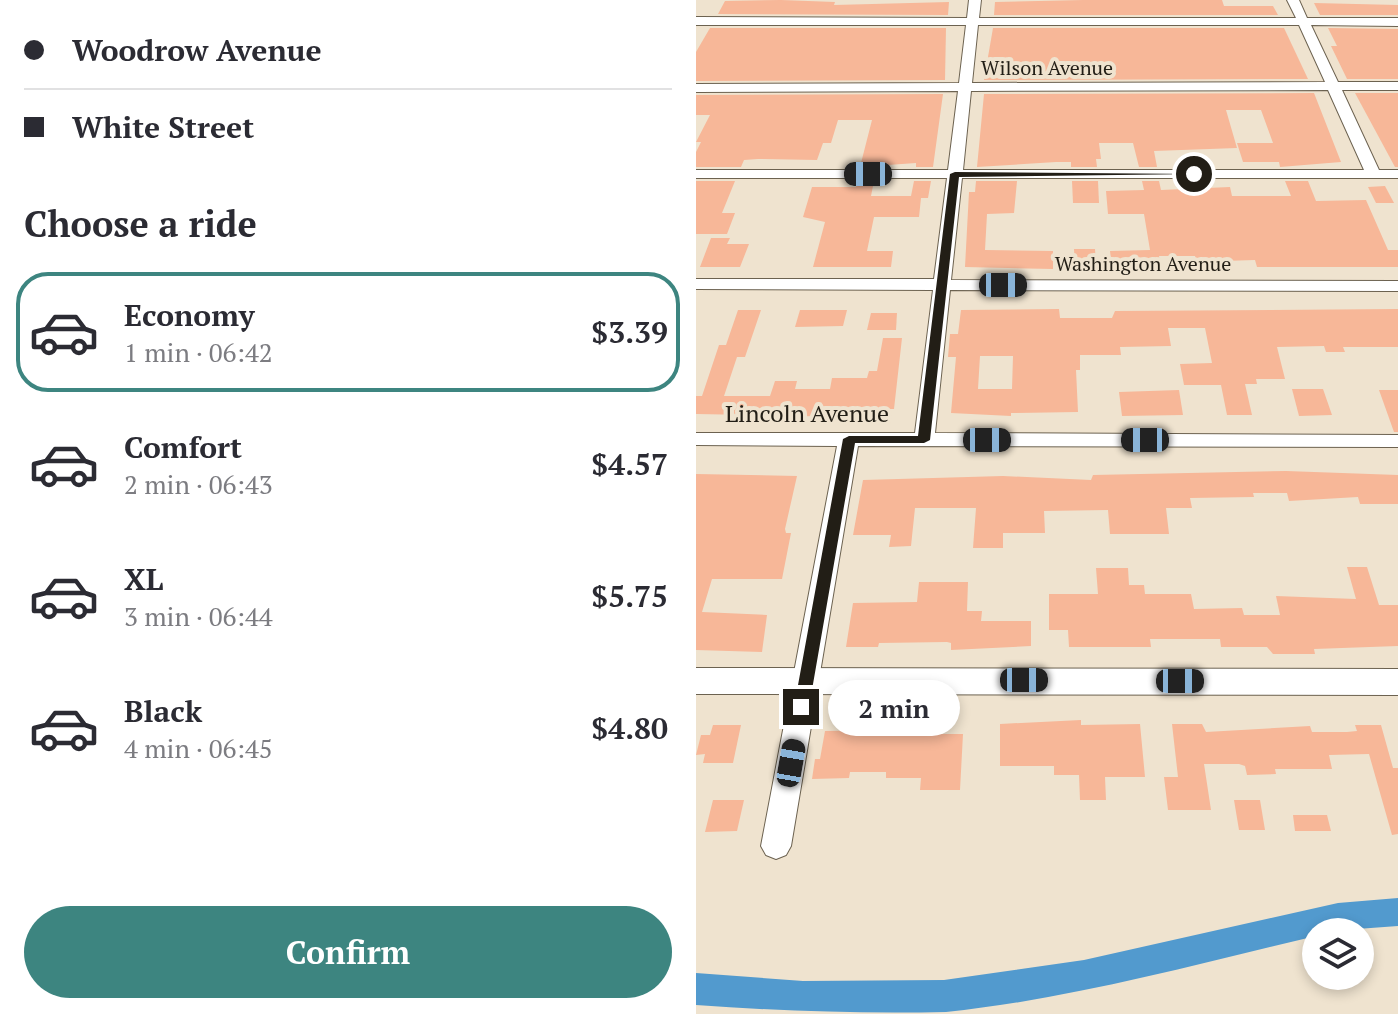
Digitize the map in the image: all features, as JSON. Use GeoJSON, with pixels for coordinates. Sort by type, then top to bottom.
{"type":"FeatureCollection","features":[{"type":"Feature","properties":{"kind":"street"},"geometry":{"type":"LineString","coordinates":[[924,440],[975,0]]}},
{"type":"Feature","properties":{"kind":"street"},"geometry":{"type":"LineString","coordinates":[[1293,0],[1374,174]]}},
{"type":"Feature","properties":{"kind":"street"},"geometry":{"type":"LineString","coordinates":[[696,21],[1398,22]]}},
{"type":"Feature","properties":{"kind":"street","name":"Wilson Avenue"},"geometry":{"type":"LineString","coordinates":[[696,88],[1398,86]]}},
{"type":"Feature","properties":{"kind":"street"},"geometry":{"type":"LineString","coordinates":[[696,174],[1398,174]]}},
{"type":"Feature","properties":{"kind":"street","name":"Washington Avenue"},"geometry":{"type":"LineString","coordinates":[[696,284],[1398,286]]}},
{"type":"Feature","properties":{"kind":"street","name":"Lincoln Avenue"},"geometry":{"type":"LineString","coordinates":[[696,439],[1398,441]]}},
{"type":"Feature","properties":{"kind":"street"},"geometry":{"type":"LineString","coordinates":[[776,846],[849,439]]}},
{"type":"Feature","properties":{"kind":"street"},"geometry":{"type":"LineString","coordinates":[[696,681],[1398,682]]}},
{"type":"Feature","properties":{"kind":"building"},"geometry":{"type":"Polygon","coordinates":[[[1222,0],[1224,6],[1273,6],[1278,15],[994,15],[995,2],[1222,0]]]}},
{"type":"Feature","properties":{"kind":"building"},"geometry":{"type":"Polygon","coordinates":[[[725,1],[835,2],[834,5],[949,2],[948,15],[718,14],[725,1]]]}},
{"type":"Feature","properties":{"kind":"building"},"geometry":{"type":"Polygon","coordinates":[[[1314,3],[1398,5],[1398,15],[1320,15],[1314,3]]]}},
{"type":"Feature","properties":{"kind":"building"},"geometry":{"type":"Polygon","coordinates":[[[710,28],[946,28],[945,80],[696,81],[696,52],[710,28]]]}},
{"type":"Feature","properties":{"kind":"building"},"geometry":{"type":"Polygon","coordinates":[[[993,28],[1284,28],[1308,79],[984,80],[993,28]]]}},
{"type":"Feature","properties":{"kind":"building"},"geometry":{"type":"Polygon","coordinates":[[[1328,28],[1398,29],[1398,79],[1347,79],[1331,46],[1337,46],[1328,28]]]}},
{"type":"Feature","properties":{"kind":"building"},"geometry":{"type":"Polygon","coordinates":[[[1314,93],[1341,162],[1280,167],[1279,162],[1243,162],[1237,143],[1273,143],[1261,110],[1226,110],[1237,148],[1154,151],[1157,167],[1139,167],[1133,143],[1099,143],[1101,159],[1096,159],[1097,167],[1071,167],[1071,162],[1056,162],[977,167],[984,94],[1314,93]]]}},
{"type":"Feature","properties":{"kind":"building"},"geometry":{"type":"Polygon","coordinates":[[[1355,93],[1398,93],[1398,167],[1395,167],[1355,93]]]}},
{"type":"Feature","properties":{"kind":"building"},"geometry":{"type":"Polygon","coordinates":[[[943,94],[933,167],[916,167],[916,163],[860,167],[872,120],[838,120],[831,143],[823,143],[817,160],[758,159],[744,160],[741,167],[696,167],[696,152],[701,142],[696,142],[710,115],[696,115],[696,95],[943,94]]]}},
{"type":"Feature","properties":{"kind":"building"},"geometry":{"type":"Polygon","coordinates":[[[696,181],[735,181],[722,213],[735,213],[727,234],[696,234],[696,181]]]}},
{"type":"Feature","properties":{"kind":"building"},"geometry":{"type":"Polygon","coordinates":[[[857,181],[874,181],[871,196],[911,196],[914,181],[931,181],[928,198],[921,198],[919,217],[874,217],[867,251],[893,251],[891,267],[813,267],[825,222],[803,217],[812,187],[856,187],[857,181]]]}},
{"type":"Feature","properties":{"kind":"building"},"geometry":{"type":"Polygon","coordinates":[[[976,181],[1017,181],[1014,213],[987,214],[985,250],[1053,251],[1053,269],[965,267],[969,192],[975,192],[976,181]]]}},
{"type":"Feature","properties":{"kind":"building"},"geometry":{"type":"Polygon","coordinates":[[[1072,181],[1098,181],[1099,203],[1073,203],[1072,181]]]}},
{"type":"Feature","properties":{"kind":"building"},"geometry":{"type":"Polygon","coordinates":[[[1142,181],[1159,181],[1161,190],[1230,187],[1232,196],[1291,196],[1285,181],[1308,181],[1316,201],[1366,200],[1388,250],[1398,250],[1398,267],[1257,267],[1255,260],[1223,261],[1219,267],[1198,267],[1195,256],[1159,256],[1161,268],[1112,267],[1110,251],[1150,250],[1144,214],[1108,214],[1106,191],[1144,190],[1142,181]]]}},
{"type":"Feature","properties":{"kind":"building"},"geometry":{"type":"Polygon","coordinates":[[[1385,186],[1394,203],[1376,203],[1368,187],[1385,186]]]}},
{"type":"Feature","properties":{"kind":"building"},"geometry":{"type":"Polygon","coordinates":[[[711,238],[730,238],[727,244],[749,244],[740,267],[700,267],[711,238]]]}},
{"type":"Feature","properties":{"kind":"building"},"geometry":{"type":"Polygon","coordinates":[[[1074,249],[1095,249],[1096,266],[1075,266],[1074,249]]]}},
{"type":"Feature","properties":{"kind":"building"},"geometry":{"type":"Polygon","coordinates":[[[1059,309],[1060,318],[1112,318],[1115,311],[1398,309],[1398,347],[1343,347],[1345,352],[1326,352],[1324,346],[1277,347],[1285,379],[1256,379],[1257,384],[1245,384],[1252,415],[1227,415],[1221,385],[1184,385],[1180,364],[1212,363],[1205,328],[1168,328],[1171,346],[1120,347],[1121,355],[1080,355],[1080,370],[1076,370],[1078,412],[1011,413],[1011,416],[951,413],[956,357],[948,357],[950,334],[958,334],[961,310],[1059,309]],[[980,356],[978,389],[1012,389],[1013,356],[980,356]]]}},
{"type":"Feature","properties":{"kind":"building"},"geometry":{"type":"Polygon","coordinates":[[[738,310],[761,310],[745,357],[737,357],[724,396],[770,396],[775,381],[797,381],[795,389],[830,389],[832,378],[867,378],[869,371],[877,371],[883,338],[902,338],[894,409],[886,409],[885,415],[848,417],[696,414],[696,396],[702,396],[719,345],[726,345],[738,310]]]}},
{"type":"Feature","properties":{"kind":"building"},"geometry":{"type":"Polygon","coordinates":[[[800,310],[847,310],[843,326],[795,327],[800,310]]]}},
{"type":"Feature","properties":{"kind":"building"},"geometry":{"type":"Polygon","coordinates":[[[871,313],[897,313],[896,330],[867,330],[871,313]]]}},
{"type":"Feature","properties":{"kind":"building"},"geometry":{"type":"Polygon","coordinates":[[[1292,389],[1323,389],[1332,415],[1299,416],[1292,389]]]}},
{"type":"Feature","properties":{"kind":"building"},"geometry":{"type":"Polygon","coordinates":[[[1179,390],[1183,415],[1122,416],[1119,392],[1179,390]]]}},
{"type":"Feature","properties":{"kind":"building"},"geometry":{"type":"Polygon","coordinates":[[[1379,390],[1398,390],[1398,432],[1394,432],[1379,390]]]}},
{"type":"Feature","properties":{"kind":"building"},"geometry":{"type":"Polygon","coordinates":[[[1286,471],[1398,475],[1398,504],[1360,504],[1358,497],[1289,501],[1287,493],[1190,498],[1192,508],[1166,508],[1169,534],[1110,534],[1108,510],[1044,511],[1045,533],[1003,533],[1003,548],[973,548],[976,508],[915,508],[911,546],[889,547],[891,535],[853,535],[863,480],[1003,476],[1091,480],[1093,475],[1286,471]]]}},
{"type":"Feature","properties":{"kind":"building"},"geometry":{"type":"Polygon","coordinates":[[[696,474],[797,476],[785,529],[786,533],[791,533],[782,579],[712,579],[702,612],[767,615],[762,652],[696,650],[696,474]]]}},
{"type":"Feature","properties":{"kind":"building"},"geometry":{"type":"Polygon","coordinates":[[[1347,567],[1367,567],[1379,605],[1398,605],[1398,646],[1314,649],[1315,654],[1273,654],[1267,647],[1221,647],[1220,639],[1150,639],[1151,647],[1069,647],[1068,630],[1049,630],[1049,594],[1098,594],[1096,568],[1128,568],[1129,585],[1144,585],[1145,594],[1191,594],[1194,609],[1242,608],[1244,615],[1280,615],[1276,596],[1356,599],[1347,567]]]}},
{"type":"Feature","properties":{"kind":"building"},"geometry":{"type":"Polygon","coordinates":[[[919,582],[968,582],[967,611],[982,611],[981,621],[1031,621],[1031,646],[951,650],[951,643],[947,642],[846,647],[853,603],[917,602],[919,582]]]}},
{"type":"Feature","properties":{"kind":"building"},"geometry":{"type":"Polygon","coordinates":[[[1081,720],[1081,725],[1140,724],[1145,777],[1105,777],[1106,800],[1080,800],[1079,775],[1054,775],[1054,766],[1000,766],[1000,724],[1081,720]]]}},
{"type":"Feature","properties":{"kind":"building"},"geometry":{"type":"Polygon","coordinates":[[[1172,724],[1202,724],[1206,732],[1310,726],[1312,732],[1347,732],[1357,731],[1355,725],[1381,725],[1393,768],[1398,768],[1398,834],[1392,835],[1369,754],[1329,755],[1332,769],[1275,769],[1276,774],[1247,775],[1245,766],[1239,764],[1204,764],[1211,810],[1168,810],[1164,777],[1178,777],[1172,724]]]}},
{"type":"Feature","properties":{"kind":"building"},"geometry":{"type":"Polygon","coordinates":[[[713,725],[741,725],[733,763],[703,763],[705,754],[696,755],[701,735],[710,735],[713,725]]]}},
{"type":"Feature","properties":{"kind":"building"},"geometry":{"type":"Polygon","coordinates":[[[902,730],[901,734],[963,734],[960,790],[920,790],[921,778],[886,778],[886,772],[850,772],[849,778],[812,779],[815,759],[820,759],[825,731],[902,730]]]}},
{"type":"Feature","properties":{"kind":"building"},"geometry":{"type":"Polygon","coordinates":[[[713,800],[744,800],[737,831],[705,832],[713,800]]]}},
{"type":"Feature","properties":{"kind":"building"},"geometry":{"type":"Polygon","coordinates":[[[1234,800],[1260,800],[1265,830],[1239,830],[1234,800]]]}},
{"type":"Feature","properties":{"kind":"building"},"geometry":{"type":"Polygon","coordinates":[[[1293,815],[1327,815],[1331,831],[1295,831],[1293,815]]]}},
{"type":"Feature","properties":{"kind":"waterway"},"geometry":{"type":"LineString","coordinates":[[696,989],[803,997],[944,996],[1084,975],[1338,917],[1398,912]]}},
{"type":"Feature","properties":{"kind":"route"},"geometry":{"type":"LineString","coordinates":[[801,707],[849,439],[924,440],[955,174],[1194,174]]}}]}
